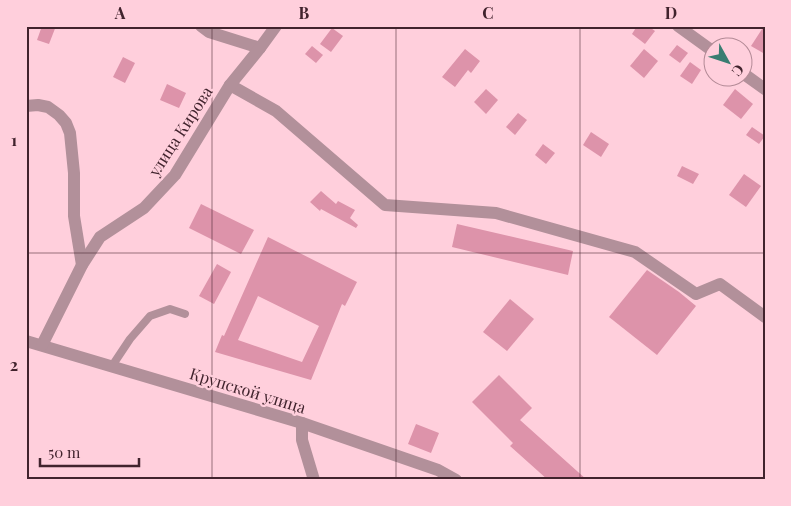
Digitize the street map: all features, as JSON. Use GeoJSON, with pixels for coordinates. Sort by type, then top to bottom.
{"type":"FeatureCollection","features":[{"type":"Feature","properties":{"kind":"street"},"geometry":{"type":"LineString","coordinates":[[201,26],[209,32],[260,48]]}},
{"type":"Feature","properties":{"kind":"street","name":"улица Кирова"},"geometry":{"type":"LineString","coordinates":[[42,345],[82,265],[100,236],[144,208],[175,175],[230,85],[276,26]]}},
{"type":"Feature","properties":{"kind":"street"},"geometry":{"type":"LineString","coordinates":[[678,26],[704,45]]}},
{"type":"Feature","properties":{"kind":"street"},"geometry":{"type":"LineString","coordinates":[[754,81],[765,89]]}},
{"type":"Feature","properties":{"kind":"street"},"geometry":{"type":"LineString","coordinates":[[230,85],[276,111],[385,205],[496,213],[635,252],[696,294],[720,284],[765,317]]}},
{"type":"Feature","properties":{"kind":"street"},"geometry":{"type":"LineString","coordinates":[[26,106],[38,105],[48,107],[66,123],[70,133],[74,173],[74,216],[82,265]]}},
{"type":"Feature","properties":{"kind":"street","name":"Крупской улица"},"geometry":{"type":"LineString","coordinates":[[26,341],[302,422],[438,470],[456,480]]}},
{"type":"Feature","properties":{"kind":"street"},"geometry":{"type":"LineString","coordinates":[[302,422],[302,440],[314,480]]}},
{"type":"Feature","properties":{"kind":"lane"},"geometry":{"type":"LineString","coordinates":[[112,366],[130,339],[150,316],[170,309],[185,314]]}},
{"type":"Feature","properties":{"kind":"building"},"geometry":{"type":"Polygon","coordinates":[[[42,26],[56,26],[49,44],[37,40],[42,26]]]}},
{"type":"Feature","properties":{"kind":"building"},"geometry":{"type":"Polygon","coordinates":[[[637,26],[648,26],[655,31],[645,44],[632,34],[637,26]]]}},
{"type":"Feature","properties":{"kind":"building"},"geometry":{"type":"Polygon","coordinates":[[[765,26],[765,54],[754,48],[754,41],[765,26]]]}},
{"type":"Feature","properties":{"kind":"building"},"geometry":{"type":"Polygon","coordinates":[[[332,28],[343,36],[331,52],[320,44],[332,28]]]}},
{"type":"Feature","properties":{"kind":"building"},"geometry":{"type":"Polygon","coordinates":[[[677,45],[688,53],[680,63],[669,55],[677,45]]]}},
{"type":"Feature","properties":{"kind":"building"},"geometry":{"type":"Polygon","coordinates":[[[312,46],[323,55],[316,63],[305,54],[312,46]]]}},
{"type":"Feature","properties":{"kind":"building"},"geometry":{"type":"Polygon","coordinates":[[[465,49],[480,61],[471,73],[468,70],[455,87],[442,77],[465,49]]]}},
{"type":"Feature","properties":{"kind":"building"},"geometry":{"type":"Polygon","coordinates":[[[644,49],[658,61],[644,78],[630,66],[644,49]]]}},
{"type":"Feature","properties":{"kind":"building"},"geometry":{"type":"Polygon","coordinates":[[[123,57],[135,63],[125,83],[113,77],[123,57]]]}},
{"type":"Feature","properties":{"kind":"building"},"geometry":{"type":"Polygon","coordinates":[[[690,62],[701,70],[692,84],[680,76],[690,62]]]}},
{"type":"Feature","properties":{"kind":"building"},"geometry":{"type":"Polygon","coordinates":[[[167,84],[186,93],[179,108],[160,100],[167,84]]]}},
{"type":"Feature","properties":{"kind":"building"},"geometry":{"type":"Polygon","coordinates":[[[486,89],[498,100],[486,114],[474,102],[486,89]]]}},
{"type":"Feature","properties":{"kind":"building"},"geometry":{"type":"Polygon","coordinates":[[[735,89],[753,104],[741,119],[723,105],[735,89]]]}},
{"type":"Feature","properties":{"kind":"building"},"geometry":{"type":"Polygon","coordinates":[[[518,113],[527,120],[515,135],[506,127],[518,113]]]}},
{"type":"Feature","properties":{"kind":"building"},"geometry":{"type":"Polygon","coordinates":[[[752,127],[765,136],[759,144],[746,135],[752,127]]]}},
{"type":"Feature","properties":{"kind":"building"},"geometry":{"type":"Polygon","coordinates":[[[591,132],[609,144],[601,157],[583,145],[591,132]]]}},
{"type":"Feature","properties":{"kind":"building"},"geometry":{"type":"Polygon","coordinates":[[[543,144],[555,153],[546,164],[535,155],[543,144]]]}},
{"type":"Feature","properties":{"kind":"building"},"geometry":{"type":"Polygon","coordinates":[[[682,166],[699,174],[693,184],[677,176],[682,166]]]}},
{"type":"Feature","properties":{"kind":"building"},"geometry":{"type":"Polygon","coordinates":[[[744,174],[761,186],[746,207],[729,195],[744,174]]]}},
{"type":"Feature","properties":{"kind":"building"},"geometry":{"type":"Polygon","coordinates":[[[321,191],[336,204],[338,201],[355,210],[350,218],[358,225],[356,228],[321,209],[320,211],[310,202],[321,191]]]}},
{"type":"Feature","properties":{"kind":"building"},"geometry":{"type":"Polygon","coordinates":[[[201,204],[254,230],[241,254],[189,228],[201,204]]]}},
{"type":"Feature","properties":{"kind":"building"},"geometry":{"type":"Polygon","coordinates":[[[457,224],[573,251],[568,275],[452,247],[457,224]]]}},
{"type":"Feature","properties":{"kind":"building"},"geometry":{"type":"Polygon","coordinates":[[[268,237],[357,282],[345,306],[342,304],[311,380],[215,352],[222,335],[224,336],[268,237]],[[258,296],[238,340],[302,362],[319,326],[258,296]]]}},
{"type":"Feature","properties":{"kind":"building"},"geometry":{"type":"Polygon","coordinates":[[[217,264],[231,272],[214,304],[199,296],[217,264]]]}},
{"type":"Feature","properties":{"kind":"building"},"geometry":{"type":"Polygon","coordinates":[[[647,270],[696,306],[657,355],[609,317],[647,270]]]}},
{"type":"Feature","properties":{"kind":"building"},"geometry":{"type":"Polygon","coordinates":[[[510,299],[534,319],[507,351],[483,332],[510,299]]]}},
{"type":"Feature","properties":{"kind":"building"},"geometry":{"type":"Polygon","coordinates":[[[499,375],[532,408],[520,420],[587,480],[548,480],[510,446],[513,443],[472,402],[499,375]]]}},
{"type":"Feature","properties":{"kind":"building"},"geometry":{"type":"Polygon","coordinates":[[[416,424],[439,433],[431,453],[408,444],[416,424]]]}}]}
